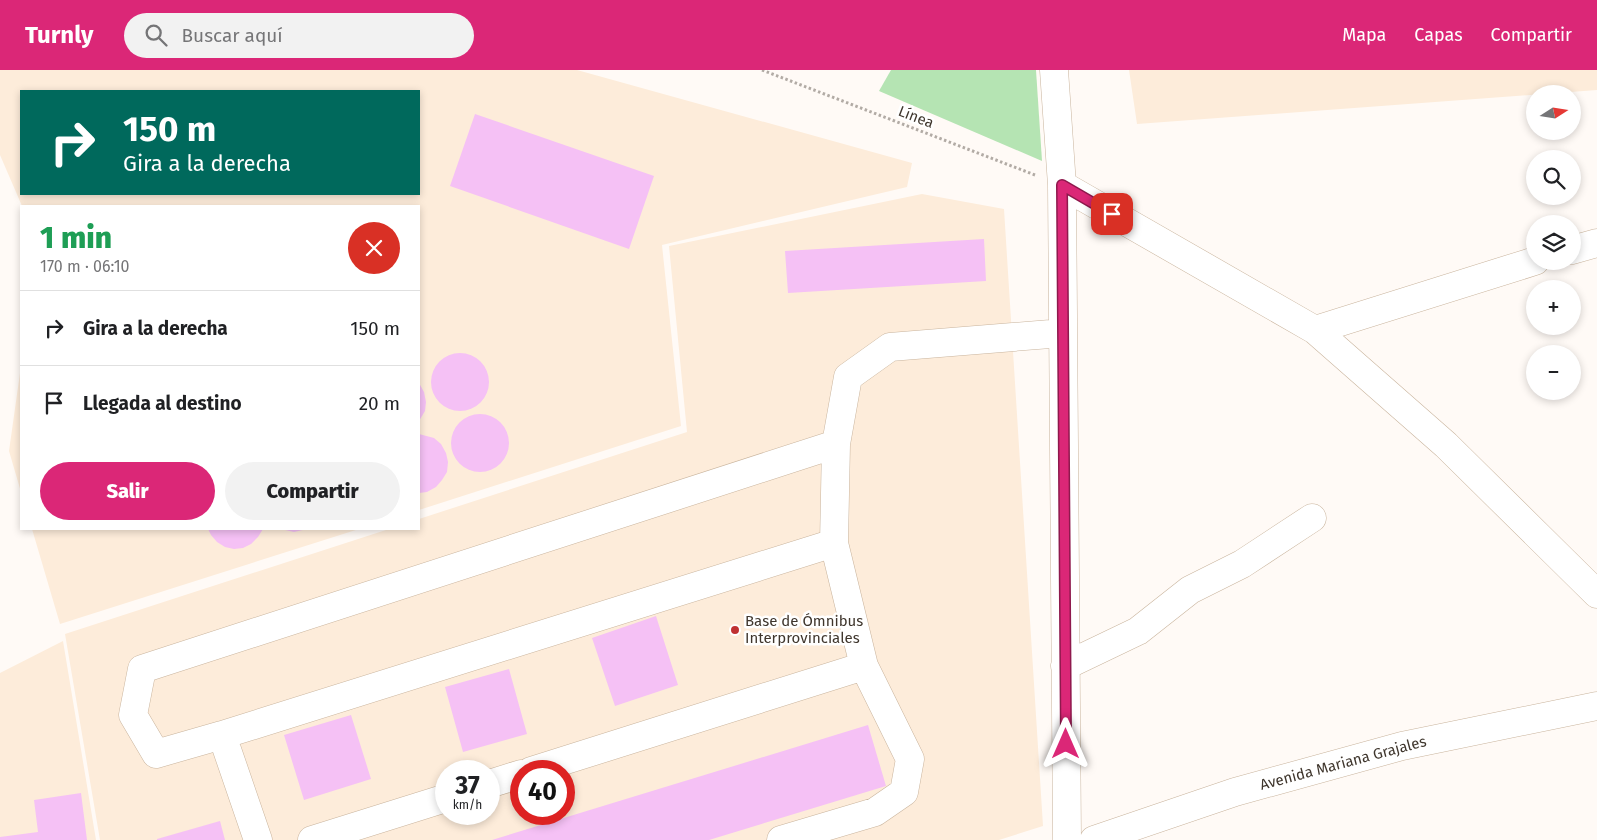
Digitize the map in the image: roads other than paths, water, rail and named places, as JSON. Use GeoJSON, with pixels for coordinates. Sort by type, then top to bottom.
{"type":"FeatureCollection","features":[{"type":"Feature","properties":{"kind":"street"},"geometry":{"type":"LineString","coordinates":[[1054,70],[1062,185],[1067,840]]}},
{"type":"Feature","properties":{"kind":"street"},"geometry":{"type":"LineString","coordinates":[[1062,185],[1315,330],[1446,446],[1597,594]]}},
{"type":"Feature","properties":{"kind":"street"},"geometry":{"type":"LineString","coordinates":[[1581,247],[1597,243]]}},
{"type":"Feature","properties":{"kind":"street"},"geometry":{"type":"LineString","coordinates":[[1315,330],[1526,264]]}},
{"type":"Feature","properties":{"kind":"street"},"geometry":{"type":"LineString","coordinates":[[781,840],[876,812],[904,792],[910,759],[864,666],[834,543],[836,444],[848,377],[890,347],[1063,333]]}},
{"type":"Feature","properties":{"kind":"street"},"geometry":{"type":"LineString","coordinates":[[834,543],[156,754],[133,715],[142,669],[836,444]]}},
{"type":"Feature","properties":{"kind":"street"},"geometry":{"type":"LineString","coordinates":[[1066,666],[1138,631],[1190,590],[1242,564],[1312,518]]}},
{"type":"Feature","properties":{"kind":"street"},"geometry":{"type":"LineString","coordinates":[[566,760],[864,666]]}},
{"type":"Feature","properties":{"kind":"street","name":"Avenida Mariana Grajales"},"geometry":{"type":"LineString","coordinates":[[1094,840],[1235,792],[1402,746],[1597,706]]}},
{"type":"Feature","properties":{"kind":"street"},"geometry":{"type":"LineString","coordinates":[[222,735],[258,840]]}},
{"type":"Feature","properties":{"kind":"street"},"geometry":{"type":"LineString","coordinates":[[312,840],[435,801]]}},
{"type":"Feature","properties":{"kind":"place","name":"Base de Ómnibus Interprovinciales"},"geometry":{"type":"Point","coordinates":[735,630]}}]}
